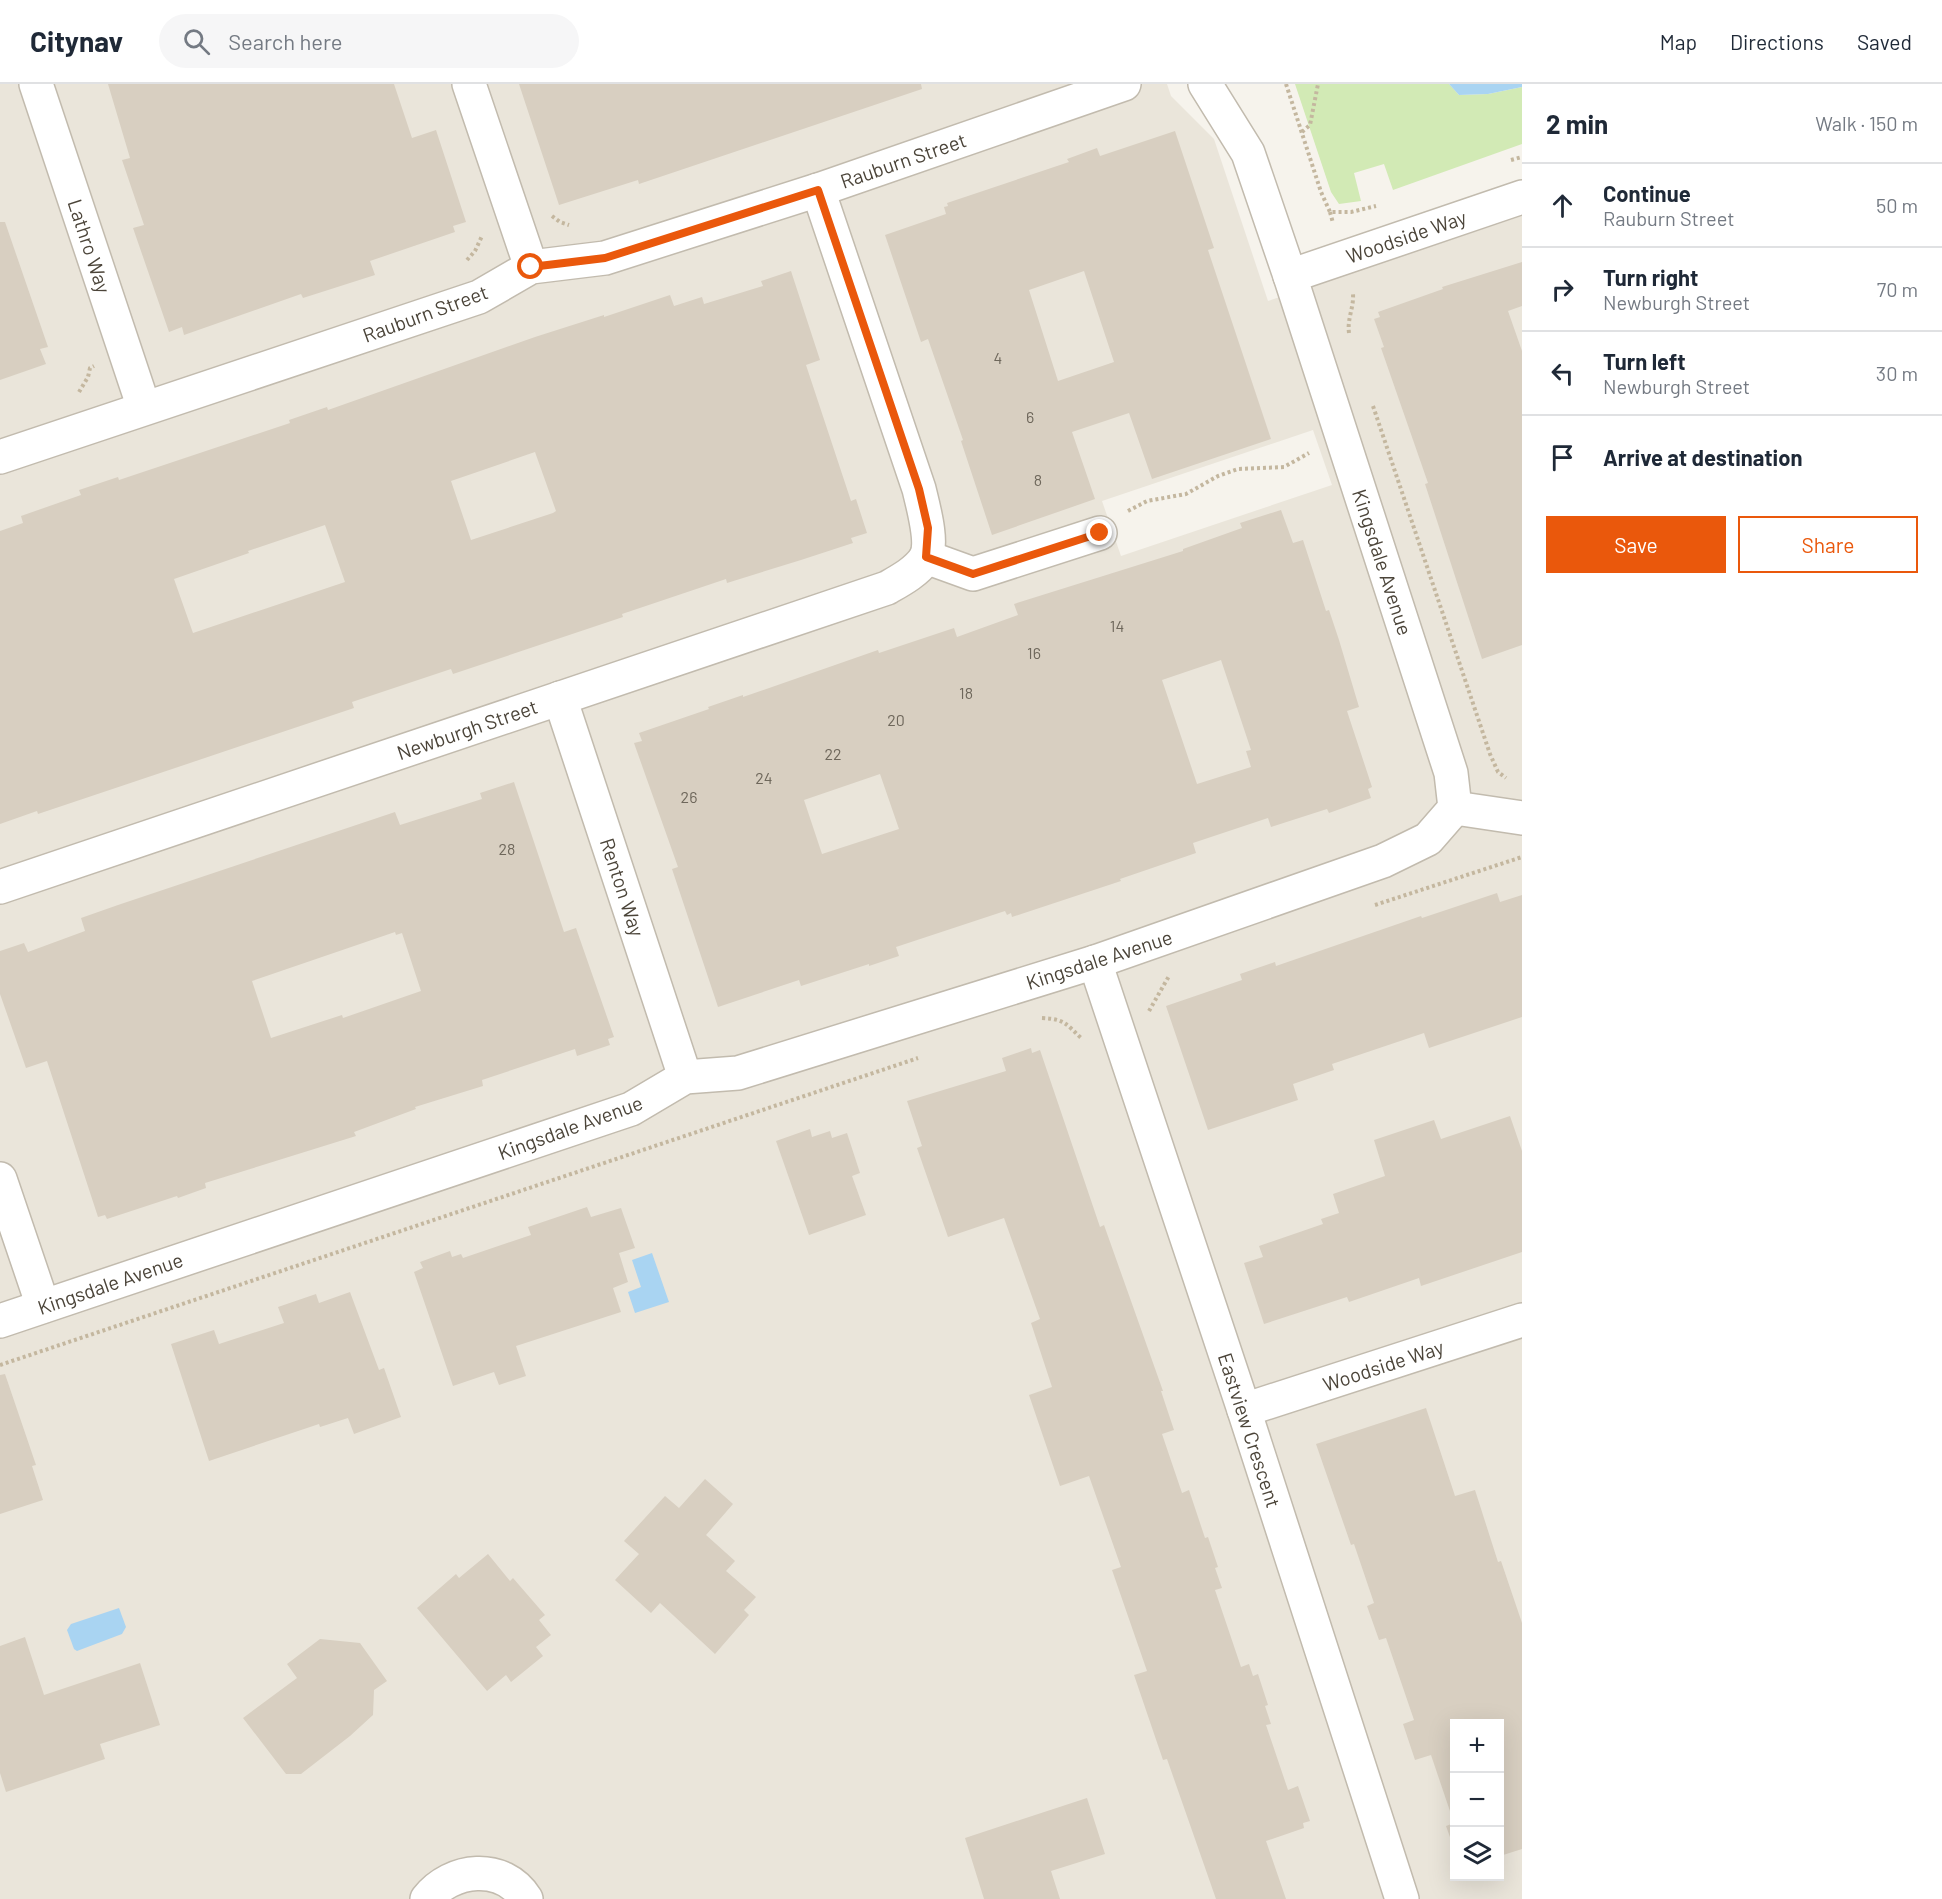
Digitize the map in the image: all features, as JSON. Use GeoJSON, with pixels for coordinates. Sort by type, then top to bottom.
{"type":"FeatureCollection","features":[{"type":"Feature","properties":{"kind":"street","name":"Lathro Way"},"geometry":{"type":"LineString","coordinates":[[36,84],[144,408]]}},
{"type":"Feature","properties":{"kind":"street"},"geometry":{"type":"LineString","coordinates":[[469,84],[531,267]]}},
{"type":"Feature","properties":{"kind":"street","name":"Rauburn Street"},"geometry":{"type":"LineString","coordinates":[[0,457],[479,297],[531,267],[605,258],[818,190],[1124,84]]}},
{"type":"Feature","properties":{"kind":"street","name":"Kingsdale Avenue"},"geometry":{"type":"LineString","coordinates":[[0,1321],[631,1109],[685,1077],[738,1073],[1095,963],[1383,861],[1428,839],[1455,808],[1451,773],[1248,153],[1206,84]]}},
{"type":"Feature","properties":{"kind":"street"},"geometry":{"type":"LineString","coordinates":[[818,190],[919,489],[928,528],[926,557],[973,574],[1100,533]]}},
{"type":"Feature","properties":{"kind":"street","name":"Woodside Way"},"geometry":{"type":"LineString","coordinates":[[1290,276],[1522,197]]}},
{"type":"Feature","properties":{"kind":"street","name":"Newburgh Street"},"geometry":{"type":"LineString","coordinates":[[0,887],[887,588],[909,575],[926,557]]}},
{"type":"Feature","properties":{"kind":"street","name":"Renton Way"},"geometry":{"type":"LineString","coordinates":[[560,698],[685,1077]]}},
{"type":"Feature","properties":{"kind":"street"},"geometry":{"type":"LineString","coordinates":[[1455,808],[1522,818]]}},
{"type":"Feature","properties":{"kind":"street","name":"Eastview Crescent"},"geometry":{"type":"LineString","coordinates":[[1095,963],[1244,1410],[1402,1899]]}},
{"type":"Feature","properties":{"kind":"street"},"geometry":{"type":"LineString","coordinates":[[0,1179],[43,1306]]}},
{"type":"Feature","properties":{"kind":"street","name":"Woodside Way"},"geometry":{"type":"LineString","coordinates":[[1244,1410],[1522,1320]]}},
{"type":"Feature","properties":{"kind":"street"},"geometry":{"type":"LineString","coordinates":[[427,1899],[435,1889],[451,1878],[470,1873],[491,1874],[509,1882],[526,1899]]}},
{"type":"Feature","properties":{"kind":"path"},"geometry":{"type":"LineString","coordinates":[[1286,84],[1321,192],[1330,212],[1351,212],[1379,205]]}},
{"type":"Feature","properties":{"kind":"path"},"geometry":{"type":"LineString","coordinates":[[1302,132],[1310,125],[1318,84]]}},
{"type":"Feature","properties":{"kind":"path"},"geometry":{"type":"LineString","coordinates":[[1500,164],[1522,157]]}},
{"type":"Feature","properties":{"kind":"path"},"geometry":{"type":"LineString","coordinates":[[548,212],[560,222],[576,227]]}},
{"type":"Feature","properties":{"kind":"path"},"geometry":{"type":"LineString","coordinates":[[1349,339],[1348,324],[1354,300],[1353,292]]}},
{"type":"Feature","properties":{"kind":"path"},"geometry":{"type":"LineString","coordinates":[[1373,405],[1490,754],[1498,772],[1511,781]]}},
{"type":"Feature","properties":{"kind":"path"},"geometry":{"type":"LineString","coordinates":[[1100,533],[1105,524],[1146,501],[1186,494],[1218,476],[1238,469],[1284,467],[1316,450]]}},
{"type":"Feature","properties":{"kind":"path"},"geometry":{"type":"LineString","coordinates":[[1374,905],[1522,857]]}},
{"type":"Feature","properties":{"kind":"path"},"geometry":{"type":"LineString","coordinates":[[1145,1015],[1168,976],[1175,973]]}},
{"type":"Feature","properties":{"kind":"path"},"geometry":{"type":"LineString","coordinates":[[1037,1018],[1053,1019],[1070,1025],[1080,1038],[1088,1036]]}},
{"type":"Feature","properties":{"kind":"path"},"geometry":{"type":"LineString","coordinates":[[0,1365],[924,1056]]}},
{"type":"Feature","properties":{"kind":"shaded area"},"geometry":{"type":"Polygon","coordinates":[[[0,84],[1167,84],[1171,96],[1214,139],[1268,301],[1522,216],[1522,1899],[0,1899],[0,84]],[[1313,430],[1102,501],[1121,556],[1332,485],[1313,430]]]}},
{"type":"Feature","properties":{"kind":"green space"},"geometry":{"type":"Polygon","coordinates":[[[1295,84],[1449,84],[1459,95],[1488,94],[1522,87],[1522,144],[1393,190],[1384,164],[1354,173],[1361,201],[1339,204],[1331,192],[1295,84]]]}},
{"type":"Feature","properties":{"kind":"water"},"geometry":{"type":"Polygon","coordinates":[[[1449,84],[1522,84],[1522,87],[1488,94],[1459,95],[1449,84]]]}},
{"type":"Feature","properties":{"kind":"water"},"geometry":{"type":"Polygon","coordinates":[[[652,1253],[669,1302],[635,1313],[628,1292],[641,1287],[632,1260],[652,1253]]]}},
{"type":"Feature","properties":{"kind":"water"},"geometry":{"type":"Polygon","coordinates":[[[119,1608],[126,1627],[122,1634],[77,1651],[74,1649],[67,1630],[71,1624],[119,1608]]]}},
{"type":"Feature","properties":{"kind":"building"},"geometry":{"type":"Polygon","coordinates":[[[108,84],[394,84],[412,138],[436,130],[466,222],[453,226],[455,232],[370,261],[375,275],[303,298],[301,294],[184,335],[182,327],[169,332],[133,228],[144,225],[122,160],[130,158],[108,84]]]}},
{"type":"Feature","properties":{"kind":"building"},"geometry":{"type":"Polygon","coordinates":[[[519,84],[921,84],[922,89],[639,184],[638,180],[559,205],[519,84]]]}},
{"type":"Feature","properties":{"kind":"building"},"geometry":{"type":"Polygon","coordinates":[[[1175,131],[1214,248],[1208,250],[1271,439],[1152,479],[1129,413],[1072,432],[1095,499],[992,535],[961,441],[963,440],[928,339],[921,342],[885,235],[946,214],[944,207],[948,206],[947,203],[1069,162],[1067,159],[1097,148],[1100,156],[1175,131]],[[1084,271],[1029,290],[1058,381],[1114,362],[1084,271]]]}},
{"type":"Feature","properties":{"kind":"building"},"geometry":{"type":"Polygon","coordinates":[[[0,222],[5,222],[48,347],[40,349],[46,364],[0,380],[0,222]]]}},
{"type":"Feature","properties":{"kind":"building"},"geometry":{"type":"Polygon","coordinates":[[[1522,262],[1522,306],[1508,311],[1522,351],[1522,645],[1482,659],[1425,484],[1428,483],[1381,348],[1384,347],[1374,319],[1380,317],[1378,312],[1443,289],[1442,287],[1522,262]]]}},
{"type":"Feature","properties":{"kind":"building"},"geometry":{"type":"Polygon","coordinates":[[[791,271],[820,360],[806,365],[851,501],[856,499],[867,533],[851,538],[853,543],[727,583],[726,579],[622,614],[623,617],[453,674],[451,669],[352,702],[354,708],[38,814],[37,811],[0,824],[0,531],[23,523],[21,516],[81,495],[79,490],[118,477],[119,480],[290,423],[289,420],[327,407],[328,410],[604,315],[604,317],[670,295],[674,306],[702,297],[704,304],[763,286],[761,281],[791,271]],[[535,452],[451,481],[471,540],[556,511],[535,452]],[[325,525],[174,579],[193,633],[345,582],[325,525]]]}},
{"type":"Feature","properties":{"kind":"building"},"geometry":{"type":"Polygon","coordinates":[[[1281,510],[1293,543],[1303,540],[1326,611],[1329,610],[1359,707],[1347,711],[1372,787],[1368,789],[1371,798],[1329,813],[1327,809],[1271,827],[1268,818],[1193,843],[1196,853],[1120,879],[1121,881],[1012,917],[1011,913],[1007,915],[1005,911],[896,947],[899,956],[801,986],[799,980],[718,1007],[672,869],[678,867],[634,743],[642,741],[639,733],[709,709],[708,707],[878,650],[879,653],[954,628],[957,637],[1018,615],[1014,604],[1183,551],[1183,549],[1242,528],[1240,523],[1281,510]],[[1221,660],[1162,680],[1197,784],[1251,767],[1246,751],[1251,750],[1221,660]],[[880,774],[804,800],[822,854],[899,829],[880,774]]]}},
{"type":"Feature","properties":{"kind":"building"},"geometry":{"type":"Polygon","coordinates":[[[514,782],[564,932],[576,928],[614,1037],[608,1039],[610,1045],[577,1056],[575,1049],[482,1080],[483,1086],[415,1107],[416,1109],[354,1132],[356,1136],[205,1183],[206,1188],[178,1198],[177,1196],[107,1219],[105,1215],[98,1217],[47,1061],[26,1068],[0,994],[0,951],[24,943],[28,952],[85,931],[81,918],[395,812],[400,825],[482,799],[480,793],[514,782]],[[395,932],[252,981],[271,1038],[342,1015],[343,1018],[421,991],[402,933],[396,935],[395,932]]]}},
{"type":"Feature","properties":{"kind":"building"},"geometry":{"type":"Polygon","coordinates":[[[1497,893],[1500,902],[1522,895],[1522,1017],[1429,1048],[1424,1033],[1332,1064],[1334,1070],[1293,1084],[1298,1100],[1208,1130],[1166,1006],[1242,980],[1240,974],[1275,962],[1276,966],[1421,916],[1422,918],[1497,893]]]}},
{"type":"Feature","properties":{"kind":"building"},"geometry":{"type":"Polygon","coordinates":[[[1031,1048],[1032,1053],[1040,1050],[1100,1227],[1104,1225],[1163,1391],[1161,1391],[1174,1430],[1162,1434],[1182,1493],[1189,1490],[1205,1538],[1208,1537],[1222,1588],[1215,1590],[1241,1667],[1249,1664],[1253,1676],[1258,1674],[1268,1705],[1265,1706],[1271,1724],[1266,1725],[1288,1790],[1298,1786],[1310,1821],[1303,1823],[1304,1828],[1266,1841],[1286,1899],[1216,1899],[1167,1759],[1163,1760],[1134,1675],[1147,1671],[1112,1570],[1121,1567],[1089,1476],[1060,1486],[1029,1395],[1052,1387],[1031,1323],[1040,1319],[1004,1218],[948,1237],[917,1148],[922,1146],[907,1101],[1006,1071],[1002,1058],[1031,1048]]]}},
{"type":"Feature","properties":{"kind":"building"},"geometry":{"type":"Polygon","coordinates":[[[1510,1116],[1522,1151],[1522,1252],[1421,1286],[1419,1278],[1349,1302],[1347,1297],[1264,1324],[1244,1263],[1263,1257],[1259,1246],[1323,1224],[1321,1219],[1339,1213],[1333,1194],[1385,1176],[1374,1140],[1434,1120],[1441,1139],[1510,1116]]]}},
{"type":"Feature","properties":{"kind":"building"},"geometry":{"type":"Polygon","coordinates":[[[810,1129],[812,1137],[830,1131],[832,1138],[847,1133],[860,1173],[852,1176],[866,1215],[809,1235],[776,1141],[810,1129]]]}},
{"type":"Feature","properties":{"kind":"building"},"geometry":{"type":"Polygon","coordinates":[[[587,1207],[591,1217],[621,1208],[635,1248],[619,1253],[628,1282],[613,1288],[621,1312],[516,1346],[526,1376],[499,1385],[494,1372],[453,1386],[414,1272],[423,1268],[420,1262],[450,1251],[452,1257],[461,1254],[463,1258],[531,1235],[528,1227],[587,1207]]]}},
{"type":"Feature","properties":{"kind":"building"},"geometry":{"type":"Polygon","coordinates":[[[350,1292],[379,1370],[384,1368],[401,1417],[354,1434],[348,1418],[320,1427],[319,1424],[209,1461],[171,1344],[214,1330],[219,1344],[284,1323],[278,1307],[316,1294],[319,1303],[350,1292]]]}},
{"type":"Feature","properties":{"kind":"building"},"geometry":{"type":"Polygon","coordinates":[[[5,1374],[36,1465],[32,1466],[43,1500],[0,1514],[0,1375],[5,1374]]]}},
{"type":"Feature","properties":{"kind":"building"},"geometry":{"type":"Polygon","coordinates":[[[1426,1408],[1455,1496],[1475,1490],[1498,1562],[1501,1561],[1522,1623],[1522,1849],[1504,1855],[1504,1719],[1450,1719],[1450,1811],[1431,1755],[1415,1760],[1403,1724],[1414,1720],[1386,1638],[1379,1640],[1367,1606],[1374,1603],[1316,1444],[1426,1408]]]}},
{"type":"Feature","properties":{"kind":"building"},"geometry":{"type":"Polygon","coordinates":[[[705,1479],[733,1504],[706,1535],[735,1561],[726,1571],[756,1597],[744,1610],[749,1615],[715,1654],[660,1603],[651,1613],[615,1580],[639,1554],[624,1541],[665,1496],[679,1508],[705,1479]]]}},
{"type":"Feature","properties":{"kind":"building"},"geometry":{"type":"Polygon","coordinates":[[[488,1554],[510,1581],[513,1578],[545,1615],[539,1620],[551,1635],[536,1647],[543,1656],[511,1682],[506,1675],[487,1691],[417,1608],[456,1574],[459,1578],[488,1554]]]}},
{"type":"Feature","properties":{"kind":"building"},"geometry":{"type":"Polygon","coordinates":[[[25,1637],[44,1695],[140,1663],[160,1725],[100,1744],[105,1759],[6,1792],[0,1773],[0,1646],[25,1637]]]}},
{"type":"Feature","properties":{"kind":"building"},"geometry":{"type":"Polygon","coordinates":[[[320,1639],[360,1643],[387,1681],[374,1690],[373,1715],[301,1774],[286,1774],[243,1718],[297,1678],[287,1664],[320,1639]]]}},
{"type":"Feature","properties":{"kind":"building"},"geometry":{"type":"Polygon","coordinates":[[[1087,1798],[1105,1854],[1051,1871],[1060,1899],[984,1899],[965,1838],[1087,1798]]]}},
{"type":"Feature","properties":{"kind":"building"},"geometry":{"type":"Polygon","coordinates":[[[1450,1824],[1450,1837],[1446,1826],[1450,1824]]]}},
{"type":"Feature","properties":{"kind":"route"},"geometry":{"type":"LineString","coordinates":[[531,267],[605,258],[818,190],[919,489],[928,528],[926,557],[973,574],[1100,533]]}}]}
